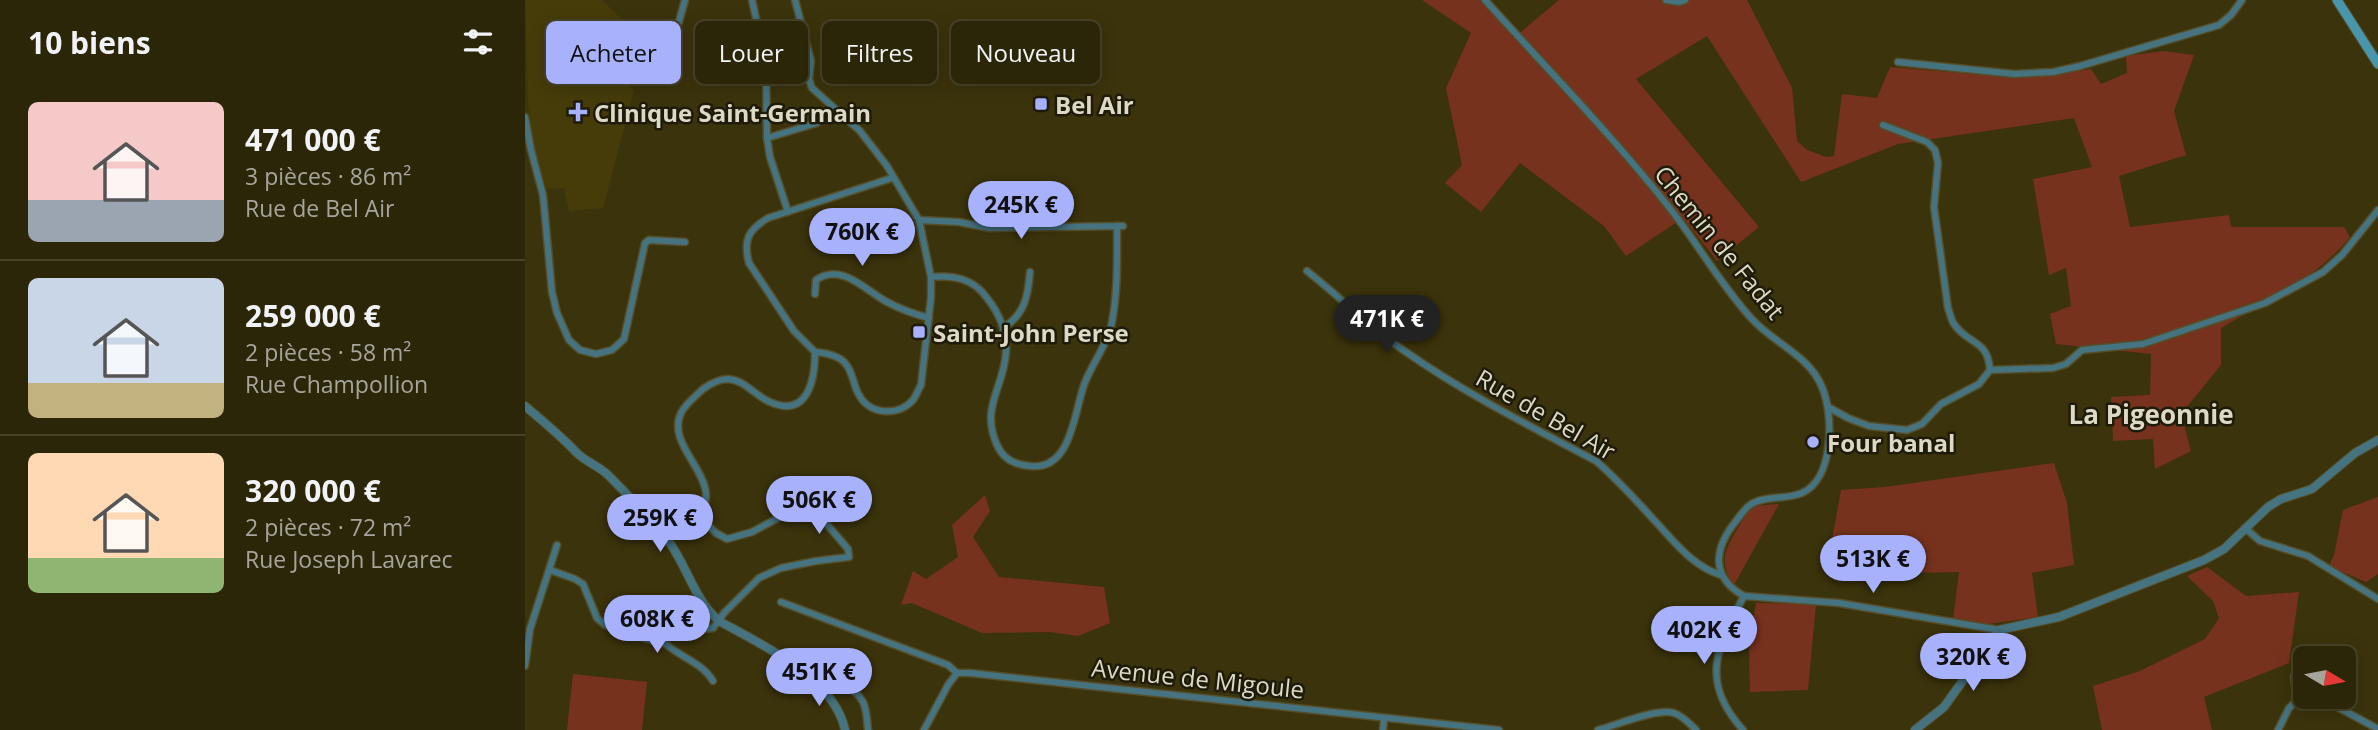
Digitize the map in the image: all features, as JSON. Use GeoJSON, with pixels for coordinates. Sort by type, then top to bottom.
{"type":"FeatureCollection","features":[{"type":"Feature","properties":{"kind":"main road"},"geometry":{"type":"LineString","coordinates":[[2337,0],[2378,64]]}},
{"type":"Feature","properties":{"kind":"street"},"geometry":{"type":"LineString","coordinates":[[679,21],[685,0]]}},
{"type":"Feature","properties":{"kind":"street"},"geometry":{"type":"LineString","coordinates":[[752,0],[766,64],[767,138],[770,157],[788,212]]}},
{"type":"Feature","properties":{"kind":"street"},"geometry":{"type":"LineString","coordinates":[[795,0],[811,61],[811,89],[860,131],[892,178],[919,220],[930,277],[929,318],[921,385],[914,398],[905,406],[894,411],[880,411],[868,405],[858,395],[845,362],[832,355],[815,352],[794,331],[749,264],[746,250],[748,237],[754,227],[768,218],[892,178]]}},
{"type":"Feature","properties":{"kind":"street"},"geometry":{"type":"LineString","coordinates":[[1666,0],[1685,0]]}},
{"type":"Feature","properties":{"kind":"street"},"geometry":{"type":"LineString","coordinates":[[1898,62],[2014,74],[2053,72],[2219,24],[2231,15],[2242,0]]}},
{"type":"Feature","properties":{"kind":"street","name":"Chemin de Fadat"},"geometry":{"type":"LineString","coordinates":[[1490,2],[1570,90],[1663,201],[1751,319],[1810,366],[1821,383],[1828,407],[1828,443],[1820,478],[1805,492],[1750,504],[1729,530],[1720,548],[1721,575]]}},
{"type":"Feature","properties":{"kind":"street"},"geometry":{"type":"LineString","coordinates":[[525,117],[543,195],[552,292],[557,313],[569,340],[580,350],[596,354],[612,350],[624,339],[645,243],[649,240],[685,242]]}},
{"type":"Feature","properties":{"kind":"street"},"geometry":{"type":"LineString","coordinates":[[767,138],[817,123]]}},
{"type":"Feature","properties":{"kind":"street"},"geometry":{"type":"LineString","coordinates":[[1828,407],[1869,426],[1907,430],[1922,424],[1941,404],[1979,384],[1990,370],[1984,347],[1953,324],[1948,308],[1934,207],[1938,163],[1935,150],[1927,142],[1883,125]]}},
{"type":"Feature","properties":{"kind":"street"},"geometry":{"type":"LineString","coordinates":[[1990,370],[2053,368],[2066,364],[2082,351],[2143,344],[2265,303],[2323,272],[2342,255],[2378,211]]}},
{"type":"Feature","properties":{"kind":"street"},"geometry":{"type":"LineString","coordinates":[[919,220],[959,222],[989,228],[1120,226],[1112,325],[1098,359],[1084,383],[1071,435],[1051,462],[1036,467],[1010,461],[999,450],[991,432],[991,409],[1004,370],[1006,350],[1003,328],[994,307],[973,283],[957,277],[930,277]]}},
{"type":"Feature","properties":{"kind":"street","name":"Rue de Bel Air"},"geometry":{"type":"LineString","coordinates":[[1307,271],[1366,323],[1407,353],[1454,383],[1596,461],[1691,559],[1721,575]]}},
{"type":"Feature","properties":{"kind":"street"},"geometry":{"type":"LineString","coordinates":[[1003,328],[1020,315],[1026,303],[1031,272]]}},
{"type":"Feature","properties":{"kind":"street"},"geometry":{"type":"LineString","coordinates":[[815,293],[816,280],[823,275],[842,275],[858,281],[883,300],[929,318]]}},
{"type":"Feature","properties":{"kind":"street"},"geometry":{"type":"LineString","coordinates":[[666,538],[694,519],[706,496],[705,484],[677,432],[680,414],[689,402],[709,384],[726,379],[740,382],[770,402],[784,406],[796,404],[811,390],[815,352]]}},
{"type":"Feature","properties":{"kind":"street"},"geometry":{"type":"LineString","coordinates":[[525,406],[578,453],[608,475],[666,538],[707,611],[719,621],[783,657],[809,677],[839,710],[845,730]]}},
{"type":"Feature","properties":{"kind":"street"},"geometry":{"type":"LineString","coordinates":[[1721,575],[1731,589],[1744,596],[1839,603],[1999,630],[2059,617],[2156,581],[2218,553],[2268,507],[2281,499],[2312,489],[2354,453],[2378,440]]}},
{"type":"Feature","properties":{"kind":"street"},"geometry":{"type":"LineString","coordinates":[[550,570],[583,584],[601,622],[649,640],[662,641],[680,633],[713,628],[759,578],[781,568],[849,557],[850,553],[807,502],[752,532],[727,539],[716,533],[697,514]]}},
{"type":"Feature","properties":{"kind":"street"},"geometry":{"type":"LineString","coordinates":[[2245,528],[2260,541],[2308,556],[2378,598]]}},
{"type":"Feature","properties":{"kind":"street"},"geometry":{"type":"LineString","coordinates":[[525,666],[530,629],[557,545]]}},
{"type":"Feature","properties":{"kind":"street"},"geometry":{"type":"LineString","coordinates":[[1744,596],[1724,632],[1717,673],[1719,694],[1734,720],[1744,730]]}},
{"type":"Feature","properties":{"kind":"street"},"geometry":{"type":"LineString","coordinates":[[781,602],[948,665],[957,673],[924,730]]}},
{"type":"Feature","properties":{"kind":"street"},"geometry":{"type":"LineString","coordinates":[[1915,730],[1944,707],[1999,630]]}},
{"type":"Feature","properties":{"kind":"street"},"geometry":{"type":"LineString","coordinates":[[634,634],[680,633]]}},
{"type":"Feature","properties":{"kind":"street"},"geometry":{"type":"LineString","coordinates":[[657,634],[669,648],[707,671],[713,681]]}},
{"type":"Feature","properties":{"kind":"street","name":"Avenue de Migoule"},"geometry":{"type":"LineString","coordinates":[[957,673],[1499,730]]}},
{"type":"Feature","properties":{"kind":"street"},"geometry":{"type":"LineString","coordinates":[[809,677],[819,676],[853,690],[864,704],[868,730]]}},
{"type":"Feature","properties":{"kind":"street"},"geometry":{"type":"LineString","coordinates":[[2278,730],[2293,706]]}},
{"type":"Feature","properties":{"kind":"street"},"geometry":{"type":"LineString","coordinates":[[2341,709],[2378,729]]}},
{"type":"Feature","properties":{"kind":"street"},"geometry":{"type":"LineString","coordinates":[[1598,730],[1661,712],[1674,713],[1684,718],[1696,730]]}},
{"type":"Feature","properties":{"kind":"street"},"geometry":{"type":"LineString","coordinates":[[1383,730],[1384,718]]}},
{"type":"Feature","properties":{"kind":"street"},"geometry":{"type":"LineString","coordinates":[[1420,730],[1421,722]]}},
{"type":"Feature","properties":{"kind":"shaded area","name":"Clinique Saint-Germain"},"geometry":{"type":"Polygon","coordinates":[[[525,0],[602,0],[623,21],[546,21],[546,84],[627,84],[634,90],[603,208],[569,211],[564,188],[547,189],[534,150],[528,105],[525,0]]]}},
{"type":"Feature","properties":{"kind":"shaded area"},"geometry":{"type":"Polygon","coordinates":[[[1422,0],[1487,0],[1516,36],[1559,0],[1747,0],[1792,88],[1797,141],[1807,150],[1826,157],[1834,156],[1842,94],[1877,98],[1890,67],[2020,78],[2091,69],[2101,84],[2127,73],[2126,56],[2163,51],[2194,55],[2174,111],[2186,155],[2119,176],[2130,227],[2229,215],[2231,227],[2344,227],[2350,237],[2337,252],[2307,277],[2221,328],[2221,365],[2181,414],[2191,451],[2155,469],[2153,439],[2113,441],[2111,397],[2150,395],[2151,354],[2056,344],[2050,314],[2071,306],[2066,268],[2049,275],[2033,179],[2092,167],[2074,118],[1898,144],[1801,182],[1707,36],[1636,79],[1759,227],[1717,261],[1683,218],[1626,256],[1604,226],[1520,163],[1481,212],[1445,183],[1462,165],[1446,88],[1471,33],[1422,0]]]}},
{"type":"Feature","properties":{"kind":"shaded area"},"geometry":{"type":"Polygon","coordinates":[[[2054,463],[2067,503],[2074,565],[2032,573],[2038,617],[1981,625],[1953,620],[1959,572],[1909,573],[1908,556],[1832,540],[1841,490],[1885,487],[2054,463]]]}},
{"type":"Feature","properties":{"kind":"shaded area"},"geometry":{"type":"Polygon","coordinates":[[[985,495],[990,511],[973,537],[999,577],[1104,587],[1110,623],[1078,636],[1050,632],[982,633],[912,603],[901,605],[913,571],[926,579],[958,557],[952,525],[985,495]]]}},
{"type":"Feature","properties":{"kind":"shaded area"},"geometry":{"type":"Polygon","coordinates":[[[2378,497],[2378,574],[2366,582],[2329,566],[2334,555],[2343,510],[2378,497]]]}},
{"type":"Feature","properties":{"kind":"shaded area"},"geometry":{"type":"Polygon","coordinates":[[[1779,504],[1734,585],[1725,563],[1733,536],[1751,509],[1761,505],[1779,504]]]}},
{"type":"Feature","properties":{"kind":"shaded area"},"geometry":{"type":"Polygon","coordinates":[[[2207,567],[2246,596],[2299,592],[2289,663],[2204,697],[2212,730],[2102,730],[2093,686],[2140,671],[2205,639],[2219,618],[2213,601],[2187,576],[2207,567]]]}},
{"type":"Feature","properties":{"kind":"shaded area"},"geometry":{"type":"Polygon","coordinates":[[[1756,603],[1816,604],[1808,690],[1750,692],[1749,648],[1756,603]]]}},
{"type":"Feature","properties":{"kind":"shaded area"},"geometry":{"type":"Polygon","coordinates":[[[573,674],[647,682],[642,730],[567,730],[573,674]]]}},
{"type":"Feature","properties":{"kind":"place","name":"Bel Air"},"geometry":{"type":"Point","coordinates":[1041,104]}},
{"type":"Feature","properties":{"kind":"place","name":"Clinique Saint-Germain"},"geometry":{"type":"Point","coordinates":[578,112]}},
{"type":"Feature","properties":{"kind":"place","name":"Saint-John Perse"},"geometry":{"type":"Point","coordinates":[919,332]}},
{"type":"Feature","properties":{"kind":"place","name":"Four banal"},"geometry":{"type":"Point","coordinates":[1813,442]}},
{"type":"Feature","properties":{"kind":"district","name":"La Pigeonnie"},"geometry":{"type":"Point","coordinates":[2151,414]}}]}
